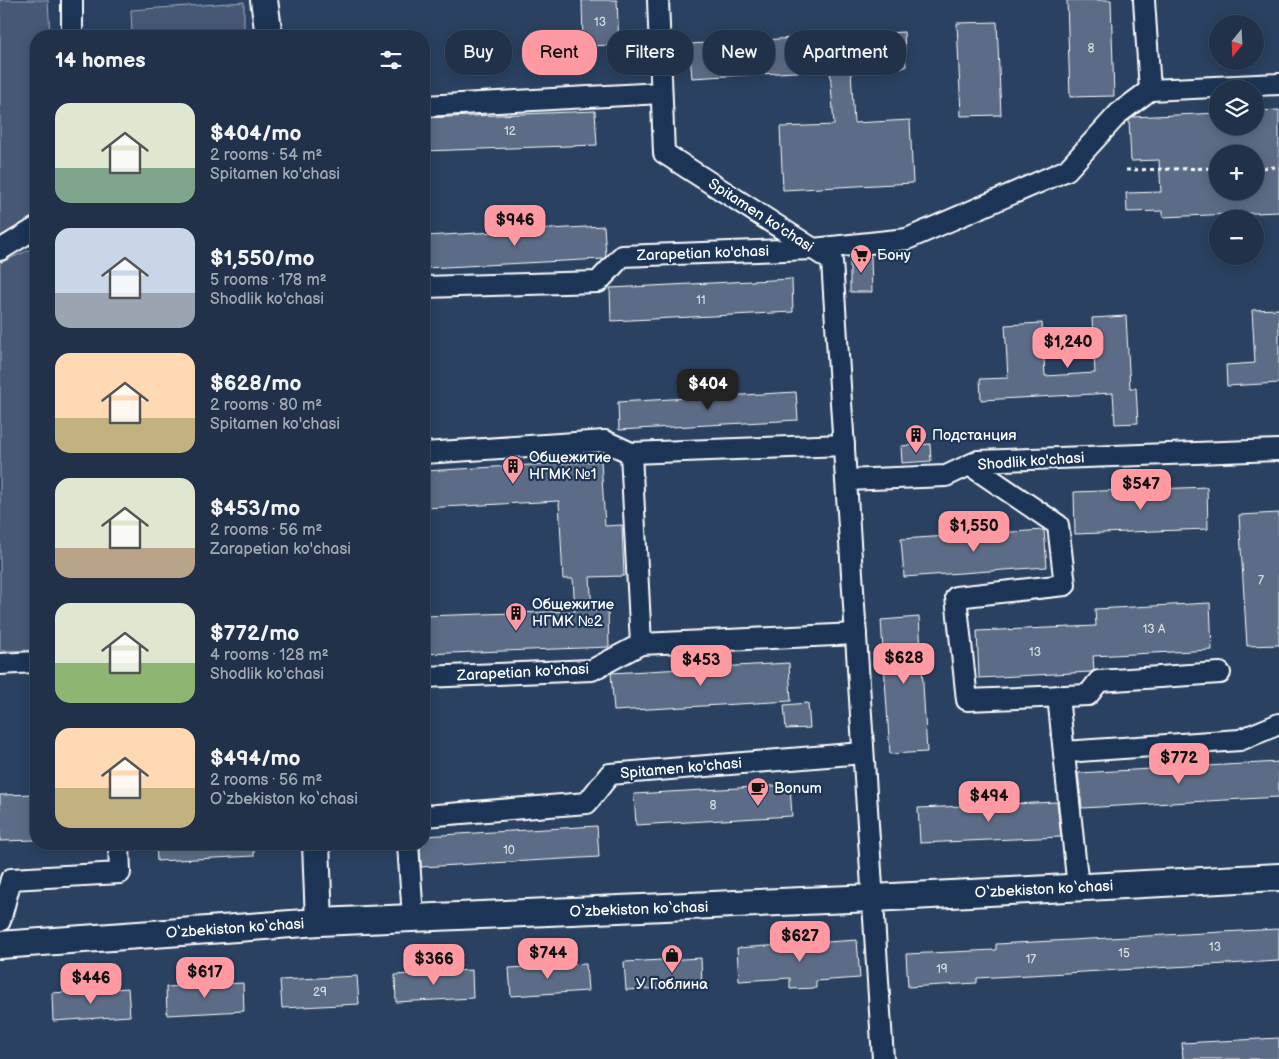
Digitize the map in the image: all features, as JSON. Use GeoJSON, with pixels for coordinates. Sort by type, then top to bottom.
{"type":"FeatureCollection","features":[{"type":"Feature","properties":{"kind":"street"},"geometry":{"type":"LineString","coordinates":[[72,0],[72,30]]}},
{"type":"Feature","properties":{"kind":"street"},"geometry":{"type":"LineString","coordinates":[[264,0],[268,30]]}},
{"type":"Feature","properties":{"kind":"street","name":"Spitamen ko'chasi"},"geometry":{"type":"LineString","coordinates":[[658,0],[664,153],[832,261],[883,1059]]}},
{"type":"Feature","properties":{"kind":"street"},"geometry":{"type":"LineString","coordinates":[[1144,0],[1150,90],[1279,84]]}},
{"type":"Feature","properties":{"kind":"street","name":"Zarapetian ko'chasi"},"geometry":{"type":"LineString","coordinates":[[430,287],[598,282],[622,256],[813,249],[907,239],[1067,170],[1119,113],[1150,90]]}},
{"type":"Feature","properties":{"kind":"street"},"geometry":{"type":"LineString","coordinates":[[430,106],[661,94]]}},
{"type":"Feature","properties":{"kind":"street"},"geometry":{"type":"LineString","coordinates":[[0,250],[30,232]]}},
{"type":"Feature","properties":{"kind":"street"},"geometry":{"type":"LineString","coordinates":[[430,453],[605,441],[631,453],[844,445]]}},
{"type":"Feature","properties":{"kind":"street","name":"Shodlik ko'chasi"},"geometry":{"type":"LineString","coordinates":[[846,480],[946,476],[978,461],[1279,450]]}},
{"type":"Feature","properties":{"kind":"street"},"geometry":{"type":"LineString","coordinates":[[631,453],[641,644]]}},
{"type":"Feature","properties":{"kind":"street"},"geometry":{"type":"LineString","coordinates":[[970,465],[1058,525],[1065,585],[956,597],[967,700],[1088,695],[1099,681],[1220,674]]}},
{"type":"Feature","properties":{"kind":"street","name":"Zarapetian ko'chasi"},"geometry":{"type":"LineString","coordinates":[[430,677],[592,670],[641,644],[856,634]]}},
{"type":"Feature","properties":{"kind":"street"},"geometry":{"type":"LineString","coordinates":[[0,664],[30,662]]}},
{"type":"Feature","properties":{"kind":"street"},"geometry":{"type":"LineString","coordinates":[[1058,696],[1078,888]]}},
{"type":"Feature","properties":{"kind":"street"},"geometry":{"type":"LineString","coordinates":[[1064,752],[1240,740],[1279,724]]}},
{"type":"Feature","properties":{"kind":"street","name":"Spitamen ko'chasi"},"geometry":{"type":"LineString","coordinates":[[430,816],[587,803],[610,774],[863,753]]}},
{"type":"Feature","properties":{"kind":"street"},"geometry":{"type":"LineString","coordinates":[[0,920],[11,879],[120,873],[119,850]]}},
{"type":"Feature","properties":{"kind":"street"},"geometry":{"type":"LineString","coordinates":[[316,850],[319,922]]}},
{"type":"Feature","properties":{"kind":"street"},"geometry":{"type":"LineString","coordinates":[[408,850],[413,918]]}},
{"type":"Feature","properties":{"kind":"street","name":"O‘zbekiston ko‘chasi"},"geometry":{"type":"LineString","coordinates":[[0,945],[319,922],[873,898],[1279,877]]}},
{"type":"Feature","properties":{"kind":"path"},"geometry":{"type":"LineString","coordinates":[[1264,168],[1279,167]]}},
{"type":"Feature","properties":{"kind":"path"},"geometry":{"type":"LineString","coordinates":[[1126,170],[1209,168]]}},
{"type":"Feature","properties":{"kind":"shaded area"},"geometry":{"type":"Polygon","coordinates":[[[0,0],[48,0],[50,30],[30,30],[30,224],[0,242],[0,0]]]}},
{"type":"Feature","properties":{"kind":"shaded area"},"geometry":{"type":"Polygon","coordinates":[[[244,2],[244,30],[132,30],[131,10],[244,2]]]}},
{"type":"Feature","properties":{"kind":"shaded area"},"geometry":{"type":"Polygon","coordinates":[[[30,250],[30,650],[0,651],[0,263],[30,250]]]}},
{"type":"Feature","properties":{"kind":"building"},"geometry":{"type":"Polygon","coordinates":[[[582,0],[617,0],[618,30],[607,30],[607,45],[597,46],[597,30],[583,30],[582,0]]]}},
{"type":"Feature","properties":{"kind":"building"},"geometry":{"type":"Polygon","coordinates":[[[1067,0],[1111,0],[1114,96],[1070,97],[1067,0]]]}},
{"type":"Feature","properties":{"kind":"building"},"geometry":{"type":"Polygon","coordinates":[[[997,22],[1001,115],[961,116],[957,23],[997,22]]]}},
{"type":"Feature","properties":{"kind":"building"},"geometry":{"type":"Polygon","coordinates":[[[775,39],[785,39],[785,73],[775,73],[775,39]]]}},
{"type":"Feature","properties":{"kind":"building"},"geometry":{"type":"Polygon","coordinates":[[[703,43],[703,75],[744,75],[692,78],[693,44],[703,43]]]}},
{"type":"Feature","properties":{"kind":"building"},"geometry":{"type":"Polygon","coordinates":[[[830,75],[851,75],[854,123],[910,120],[913,183],[783,190],[780,127],[834,125],[830,75]]]}},
{"type":"Feature","properties":{"kind":"building"},"geometry":{"type":"Polygon","coordinates":[[[1279,110],[1279,212],[1264,213],[1264,210],[1209,210],[1209,215],[1163,217],[1163,211],[1127,212],[1126,193],[1161,192],[1159,160],[1131,161],[1129,120],[1133,117],[1209,113],[1209,135],[1264,135],[1264,111],[1279,110]]]}},
{"type":"Feature","properties":{"kind":"building"},"geometry":{"type":"Polygon","coordinates":[[[595,111],[597,145],[430,151],[430,118],[595,111]]]}},
{"type":"Feature","properties":{"kind":"building"},"geometry":{"type":"Polygon","coordinates":[[[604,226],[606,256],[603,259],[430,268],[430,236],[604,226]]]}},
{"type":"Feature","properties":{"kind":"building","name":"Бону"},"geometry":{"type":"Polygon","coordinates":[[[871,256],[872,292],[850,292],[850,257],[871,256]]]}},
{"type":"Feature","properties":{"kind":"building"},"geometry":{"type":"Polygon","coordinates":[[[792,279],[793,312],[611,321],[610,288],[792,279]]]}},
{"type":"Feature","properties":{"kind":"building"},"geometry":{"type":"Polygon","coordinates":[[[1279,309],[1279,383],[1227,386],[1226,365],[1255,363],[1252,310],[1279,309]]]}},
{"type":"Feature","properties":{"kind":"building"},"geometry":{"type":"Polygon","coordinates":[[[1126,316],[1130,388],[1136,388],[1138,423],[1115,424],[1113,393],[981,400],[980,379],[1008,378],[1005,325],[1042,323],[1045,376],[1095,373],[1092,318],[1126,316]]]}},
{"type":"Feature","properties":{"kind":"building"},"geometry":{"type":"Polygon","coordinates":[[[796,392],[798,420],[619,430],[618,402],[796,392]]]}},
{"type":"Feature","properties":{"kind":"building","name":"Подстанция"},"geometry":{"type":"Polygon","coordinates":[[[930,444],[931,461],[902,463],[901,446],[930,444]]]}},
{"type":"Feature","properties":{"kind":"building"},"geometry":{"type":"Polygon","coordinates":[[[601,461],[605,526],[622,525],[624,576],[590,577],[592,611],[608,610],[609,647],[430,654],[430,616],[575,611],[573,579],[563,579],[559,501],[430,508],[430,471],[601,461]]]}},
{"type":"Feature","properties":{"kind":"building"},"geometry":{"type":"Polygon","coordinates":[[[1207,487],[1208,529],[1075,534],[1074,492],[1207,487]]]}},
{"type":"Feature","properties":{"kind":"building"},"geometry":{"type":"Polygon","coordinates":[[[1279,513],[1279,645],[1247,646],[1239,515],[1279,513]]]}},
{"type":"Feature","properties":{"kind":"building"},"geometry":{"type":"Polygon","coordinates":[[[1044,530],[1047,567],[904,577],[901,539],[1044,530]]]}},
{"type":"Feature","properties":{"kind":"building"},"geometry":{"type":"Polygon","coordinates":[[[1210,603],[1212,650],[1093,656],[1094,670],[1091,672],[979,678],[977,631],[1096,626],[1095,609],[1210,603]]]}},
{"type":"Feature","properties":{"kind":"building"},"geometry":{"type":"Polygon","coordinates":[[[919,617],[927,752],[890,754],[881,620],[919,617]]]}},
{"type":"Feature","properties":{"kind":"building"},"geometry":{"type":"Polygon","coordinates":[[[789,663],[791,701],[614,711],[611,673],[789,663]]]}},
{"type":"Feature","properties":{"kind":"building"},"geometry":{"type":"Polygon","coordinates":[[[808,703],[810,728],[786,729],[784,705],[808,703]]]}},
{"type":"Feature","properties":{"kind":"building"},"geometry":{"type":"Polygon","coordinates":[[[1279,762],[1279,797],[1082,808],[1078,773],[1279,762]]]}},
{"type":"Feature","properties":{"kind":"building"},"geometry":{"type":"Polygon","coordinates":[[[790,785],[792,816],[636,825],[634,794],[790,785]]]}},
{"type":"Feature","properties":{"kind":"building"},"geometry":{"type":"Polygon","coordinates":[[[30,794],[30,840],[0,841],[0,795],[30,794]]]}},
{"type":"Feature","properties":{"kind":"building"},"geometry":{"type":"Polygon","coordinates":[[[1057,802],[1061,837],[920,843],[918,808],[1057,802]]]}},
{"type":"Feature","properties":{"kind":"building"},"geometry":{"type":"Polygon","coordinates":[[[597,826],[599,857],[421,867],[420,850],[430,850],[430,836],[597,826]]]}},
{"type":"Feature","properties":{"kind":"building"},"geometry":{"type":"Polygon","coordinates":[[[156,850],[254,850],[254,856],[157,861],[156,850]]]}},
{"type":"Feature","properties":{"kind":"building"},"geometry":{"type":"Polygon","coordinates":[[[1279,929],[1279,961],[977,978],[977,983],[908,987],[906,954],[996,950],[996,944],[1279,929]]]}},
{"type":"Feature","properties":{"kind":"building"},"geometry":{"type":"Polygon","coordinates":[[[857,940],[860,978],[816,981],[816,988],[790,989],[790,978],[739,981],[737,948],[857,940]]]}},
{"type":"Feature","properties":{"kind":"building"},"geometry":{"type":"Polygon","coordinates":[[[701,958],[702,986],[626,990],[624,962],[701,958]]]}},
{"type":"Feature","properties":{"kind":"building"},"geometry":{"type":"Polygon","coordinates":[[[586,964],[588,991],[511,996],[509,968],[586,964]]]}},
{"type":"Feature","properties":{"kind":"building"},"geometry":{"type":"Polygon","coordinates":[[[472,970],[473,998],[396,1002],[395,975],[472,970]]]}},
{"type":"Feature","properties":{"kind":"building"},"geometry":{"type":"Polygon","coordinates":[[[357,976],[359,1004],[282,1008],[280,980],[357,976]]]}},
{"type":"Feature","properties":{"kind":"building"},"geometry":{"type":"Polygon","coordinates":[[[243,983],[244,1011],[167,1015],[166,987],[243,983]]]}},
{"type":"Feature","properties":{"kind":"building"},"geometry":{"type":"Polygon","coordinates":[[[128,988],[130,1016],[53,1021],[52,993],[128,988]]]}},
{"type":"Feature","properties":{"kind":"building"},"geometry":{"type":"Polygon","coordinates":[[[1279,1038],[1279,1059],[1183,1059],[1182,1043],[1279,1038]]]}},
{"type":"Feature","properties":{"kind":"place","name":"Бону"},"geometry":{"type":"Point","coordinates":[861,274]}},
{"type":"Feature","properties":{"kind":"place","name":"Подстанция"},"geometry":{"type":"Point","coordinates":[916,454]}},
{"type":"Feature","properties":{"kind":"place","name":"Общежитие НГМК №1"},"geometry":{"type":"Point","coordinates":[513,485]}},
{"type":"Feature","properties":{"kind":"place","name":"Общежитие НГМК №2"},"geometry":{"type":"Point","coordinates":[516,632]}},
{"type":"Feature","properties":{"kind":"place","name":"Bonum"},"geometry":{"type":"Point","coordinates":[758,807]}},
{"type":"Feature","properties":{"kind":"place","name":"У Гоблина"},"geometry":{"type":"Point","coordinates":[672,974]}}]}
